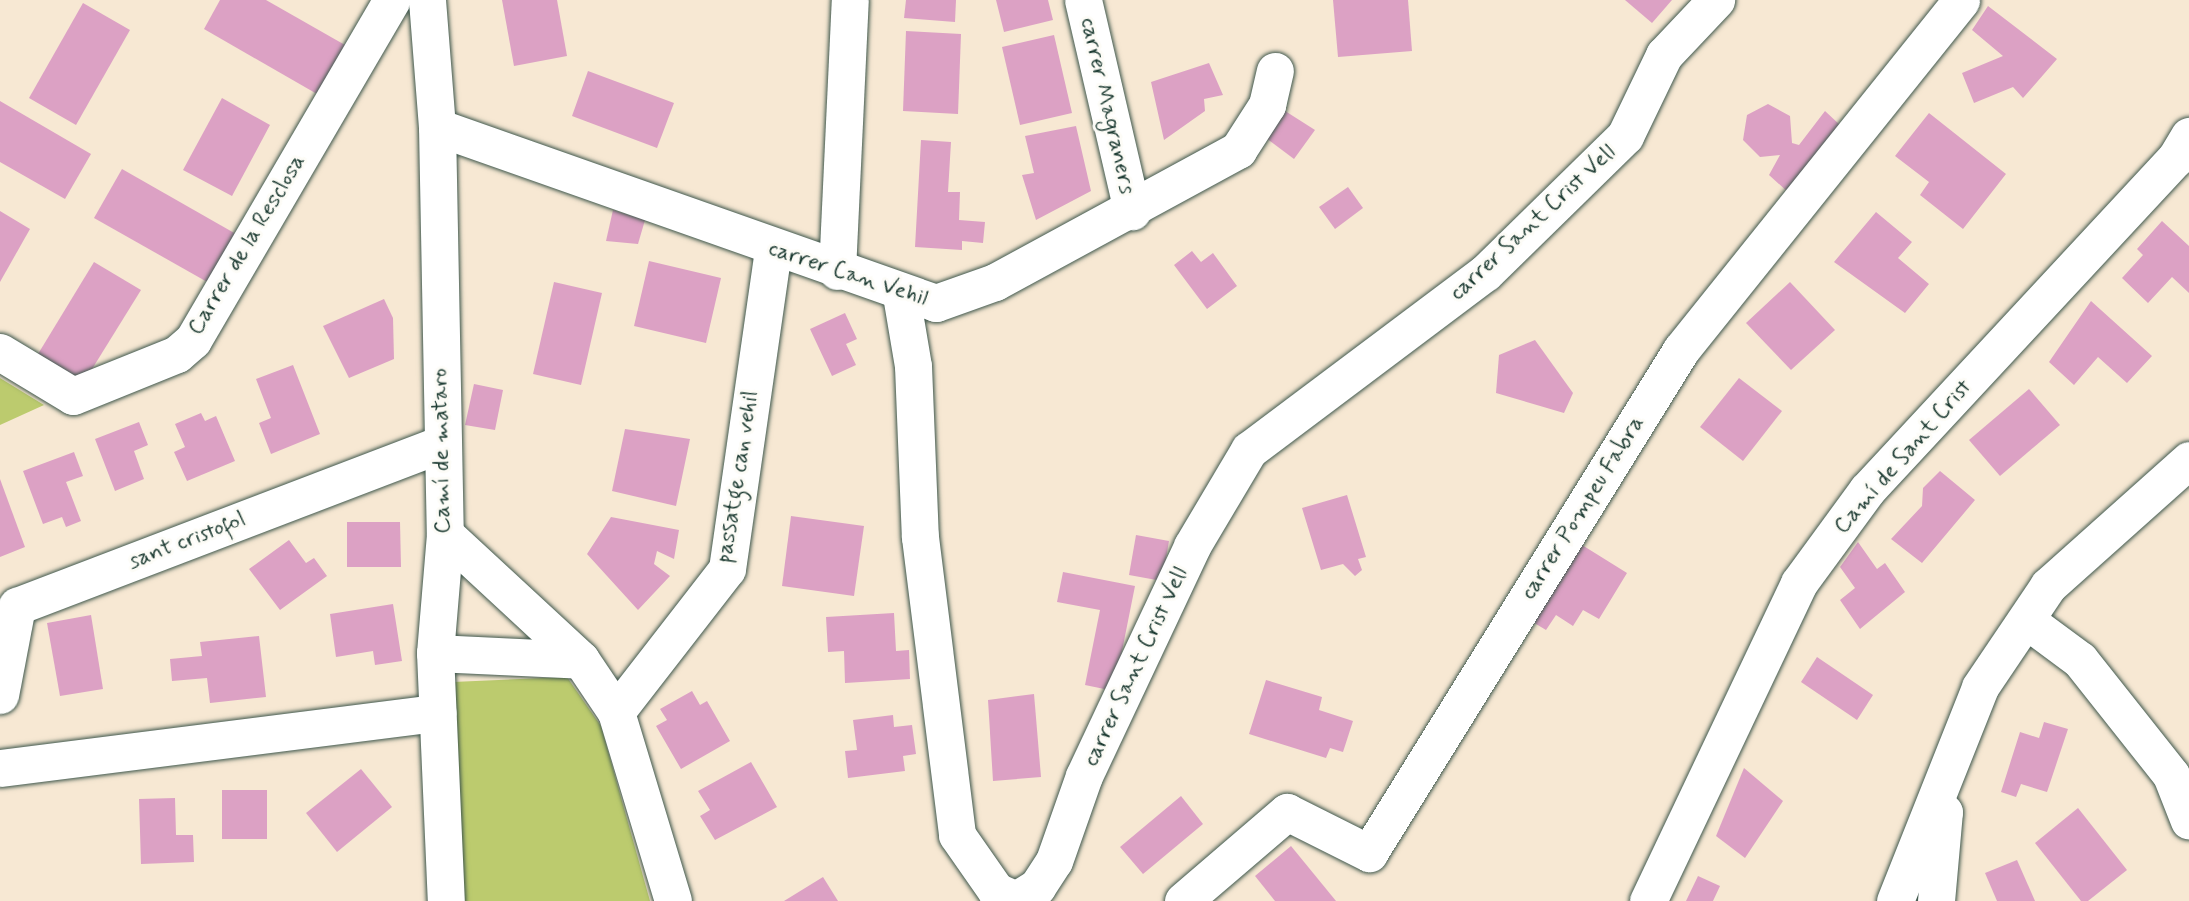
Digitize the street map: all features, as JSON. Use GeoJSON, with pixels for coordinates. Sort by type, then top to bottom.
{"type":"FeatureCollection","features":[{"type":"Feature","properties":{"kind":"street","name":"Carrer de la Resclosa"},"geometry":{"type":"LineString","coordinates":[[0,352],[73,396],[177,354],[193,340],[392,0]]}},
{"type":"Feature","properties":{"kind":"street","name":"Camí de mataro"},"geometry":{"type":"LineString","coordinates":[[427,0],[437,127],[445,534],[435,653],[446,901]]}},
{"type":"Feature","properties":{"kind":"street"},"geometry":{"type":"LineString","coordinates":[[837,271],[850,0]]}},
{"type":"Feature","properties":{"kind":"street","name":"carrer Magraners"},"geometry":{"type":"LineString","coordinates":[[1083,0],[1132,211]]}},
{"type":"Feature","properties":{"kind":"street","name":"carrer Sant Crist Vell"},"geometry":{"type":"LineString","coordinates":[[901,295],[913,366],[920,537],[957,835],[996,891],[1016,900],[1037,887],[1054,861],[1084,776],[1192,547],[1249,450],[1494,264],[1625,136],[1664,55],[1716,0]]}},
{"type":"Feature","properties":{"kind":"street","name":"carrer Pompeu Fabra"},"geometry":{"type":"LineString","coordinates":[[1183,901],[1287,812],[1369,853],[1681,350],[1961,0]]}},
{"type":"Feature","properties":{"kind":"street","name":"carrer Can Vehil"},"geometry":{"type":"LineString","coordinates":[[437,127],[901,295],[936,303],[1132,211],[1238,150],[1267,105],[1275,71]]}},
{"type":"Feature","properties":{"kind":"street","name":"Camí de Sant Crist"},"geometry":{"type":"LineString","coordinates":[[1648,901],[1799,583],[1867,491],[2175,159],[2189,136]]}},
{"type":"Feature","properties":{"kind":"street","name":"passatge can vehil"},"geometry":{"type":"LineString","coordinates":[[616,712],[727,569],[773,249]]}},
{"type":"Feature","properties":{"kind":"street","name":"sant cristofol"},"geometry":{"type":"LineString","coordinates":[[0,695],[17,606],[442,444]]}},
{"type":"Feature","properties":{"kind":"street"},"geometry":{"type":"LineString","coordinates":[[1895,901],[1980,687],[2048,586],[2189,460]]}},
{"type":"Feature","properties":{"kind":"street"},"geometry":{"type":"LineString","coordinates":[[445,534],[581,660],[616,712],[673,901]]}},
{"type":"Feature","properties":{"kind":"street"},"geometry":{"type":"LineString","coordinates":[[2026,620],[2080,660],[2171,775],[2189,821]]}},
{"type":"Feature","properties":{"kind":"street"},"geometry":{"type":"LineString","coordinates":[[435,653],[581,660]]}},
{"type":"Feature","properties":{"kind":"street"},"geometry":{"type":"LineString","coordinates":[[0,768],[438,713]]}},
{"type":"Feature","properties":{"kind":"street"},"geometry":{"type":"LineString","coordinates":[[1933,803],[1944,812],[1936,901]]}},
{"type":"Feature","properties":{"kind":"green space"},"geometry":{"type":"Polygon","coordinates":[[[0,378],[44,405],[0,425],[0,378]]]}},
{"type":"Feature","properties":{"kind":"green space"},"geometry":{"type":"Polygon","coordinates":[[[567,677],[601,726],[650,901],[459,901],[453,682],[567,677]]]}},
{"type":"Feature","properties":{"kind":"building"},"geometry":{"type":"Polygon","coordinates":[[[220,0],[266,0],[345,45],[317,94],[204,29],[220,0]]]}},
{"type":"Feature","properties":{"kind":"building"},"geometry":{"type":"Polygon","coordinates":[[[502,0],[557,0],[567,56],[514,66],[502,0]]]}},
{"type":"Feature","properties":{"kind":"building"},"geometry":{"type":"Polygon","coordinates":[[[906,0],[956,0],[955,22],[904,18],[906,0]]]}},
{"type":"Feature","properties":{"kind":"building"},"geometry":{"type":"Polygon","coordinates":[[[996,0],[1048,0],[1053,20],[1004,32],[996,0]]]}},
{"type":"Feature","properties":{"kind":"building"},"geometry":{"type":"Polygon","coordinates":[[[1333,0],[1408,0],[1412,51],[1338,57],[1333,0]]]}},
{"type":"Feature","properties":{"kind":"building"},"geometry":{"type":"Polygon","coordinates":[[[1625,0],[1672,0],[1652,23],[1625,0]]]}},
{"type":"Feature","properties":{"kind":"building"},"geometry":{"type":"Polygon","coordinates":[[[83,3],[130,30],[76,125],[29,98],[83,3]]]}},
{"type":"Feature","properties":{"kind":"building"},"geometry":{"type":"Polygon","coordinates":[[[1988,6],[2057,59],[2023,98],[2013,87],[1974,103],[1962,73],[2003,56],[1972,30],[1988,6]]]}},
{"type":"Feature","properties":{"kind":"building"},"geometry":{"type":"Polygon","coordinates":[[[906,31],[961,34],[958,114],[903,111],[906,31]]]}},
{"type":"Feature","properties":{"kind":"building"},"geometry":{"type":"Polygon","coordinates":[[[1054,35],[1072,113],[1020,125],[1002,47],[1054,35]]]}},
{"type":"Feature","properties":{"kind":"building"},"geometry":{"type":"Polygon","coordinates":[[[1209,63],[1223,95],[1204,99],[1205,111],[1164,140],[1151,82],[1209,63]]]}},
{"type":"Feature","properties":{"kind":"building"},"geometry":{"type":"Polygon","coordinates":[[[588,71],[674,103],[657,148],[572,116],[588,71]]]}},
{"type":"Feature","properties":{"kind":"building"},"geometry":{"type":"Polygon","coordinates":[[[222,98],[270,125],[232,196],[183,170],[222,98]]]}},
{"type":"Feature","properties":{"kind":"building"},"geometry":{"type":"Polygon","coordinates":[[[0,101],[91,154],[65,199],[0,162],[0,101]]]}},
{"type":"Feature","properties":{"kind":"building"},"geometry":{"type":"Polygon","coordinates":[[[1768,104],[1790,116],[1792,143],[1799,145],[1825,111],[1840,125],[1789,193],[1769,175],[1780,155],[1760,157],[1743,140],[1747,115],[1768,104]]]}},
{"type":"Feature","properties":{"kind":"building"},"geometry":{"type":"Polygon","coordinates":[[[1282,109],[1315,130],[1294,159],[1262,135],[1282,109]]]}},
{"type":"Feature","properties":{"kind":"building"},"geometry":{"type":"Polygon","coordinates":[[[1929,113],[2006,174],[1963,229],[1920,195],[1929,182],[1895,156],[1929,113]]]}},
{"type":"Feature","properties":{"kind":"building"},"geometry":{"type":"Polygon","coordinates":[[[1076,126],[1091,191],[1036,220],[1022,175],[1034,173],[1025,136],[1076,126]]]}},
{"type":"Feature","properties":{"kind":"building"},"geometry":{"type":"Polygon","coordinates":[[[921,140],[951,142],[948,192],[960,192],[959,220],[985,222],[983,243],[962,241],[962,250],[915,247],[921,140]]]}},
{"type":"Feature","properties":{"kind":"building"},"geometry":{"type":"Polygon","coordinates":[[[122,169],[236,234],[209,283],[94,218],[122,169]]]}},
{"type":"Feature","properties":{"kind":"building"},"geometry":{"type":"Polygon","coordinates":[[[1348,187],[1363,208],[1335,229],[1319,207],[1348,187]]]}},
{"type":"Feature","properties":{"kind":"building"},"geometry":{"type":"Polygon","coordinates":[[[613,210],[645,220],[638,244],[606,241],[613,210]]]}},
{"type":"Feature","properties":{"kind":"building"},"geometry":{"type":"Polygon","coordinates":[[[0,211],[30,229],[0,282],[0,211]]]}},
{"type":"Feature","properties":{"kind":"building"},"geometry":{"type":"Polygon","coordinates":[[[1876,212],[1912,242],[1898,258],[1929,284],[1905,313],[1834,262],[1876,212]]]}},
{"type":"Feature","properties":{"kind":"building"},"geometry":{"type":"Polygon","coordinates":[[[2162,221],[2189,246],[2189,293],[2172,277],[2148,303],[2122,278],[2143,255],[2137,249],[2162,221]]]}},
{"type":"Feature","properties":{"kind":"building"},"geometry":{"type":"Polygon","coordinates":[[[1192,251],[1201,262],[1213,253],[1237,286],[1207,309],[1174,265],[1192,251]]]}},
{"type":"Feature","properties":{"kind":"building"},"geometry":{"type":"Polygon","coordinates":[[[649,261],[721,278],[706,343],[634,326],[649,261]]]}},
{"type":"Feature","properties":{"kind":"building"},"geometry":{"type":"Polygon","coordinates":[[[94,262],[141,290],[84,382],[38,354],[94,262]]]}},
{"type":"Feature","properties":{"kind":"building"},"geometry":{"type":"Polygon","coordinates":[[[554,282],[602,293],[581,385],[533,374],[554,282]]]}},
{"type":"Feature","properties":{"kind":"building"},"geometry":{"type":"Polygon","coordinates":[[[1790,282],[1835,330],[1791,370],[1746,323],[1790,282]]]}},
{"type":"Feature","properties":{"kind":"building"},"geometry":{"type":"Polygon","coordinates":[[[384,299],[393,318],[394,359],[349,378],[323,326],[384,299]]]}},
{"type":"Feature","properties":{"kind":"building"},"geometry":{"type":"Polygon","coordinates":[[[2091,301],[2152,356],[2127,383],[2098,357],[2074,385],[2049,362],[2091,301]]]}},
{"type":"Feature","properties":{"kind":"building"},"geometry":{"type":"Polygon","coordinates":[[[845,313],[857,339],[846,344],[856,365],[832,376],[810,329],[845,313]]]}},
{"type":"Feature","properties":{"kind":"building"},"geometry":{"type":"Polygon","coordinates":[[[1535,340],[1573,393],[1564,413],[1496,393],[1499,355],[1535,340]]]}},
{"type":"Feature","properties":{"kind":"building"},"geometry":{"type":"Polygon","coordinates":[[[293,365],[320,434],[271,454],[259,423],[271,418],[256,379],[293,365]]]}},
{"type":"Feature","properties":{"kind":"building"},"geometry":{"type":"Polygon","coordinates":[[[1739,378],[1782,411],[1743,461],[1700,427],[1739,378]]]}},
{"type":"Feature","properties":{"kind":"building"},"geometry":{"type":"Polygon","coordinates":[[[474,384],[503,390],[495,430],[465,425],[474,384]]]}},
{"type":"Feature","properties":{"kind":"building"},"geometry":{"type":"Polygon","coordinates":[[[2029,389],[2060,425],[2000,476],[1969,440],[2029,389]]]}},
{"type":"Feature","properties":{"kind":"building"},"geometry":{"type":"Polygon","coordinates":[[[201,413],[205,421],[216,416],[235,461],[187,481],[174,452],[185,447],[175,424],[201,413]]]}},
{"type":"Feature","properties":{"kind":"building"},"geometry":{"type":"Polygon","coordinates":[[[139,422],[148,445],[134,451],[144,479],[115,491],[95,439],[139,422]]]}},
{"type":"Feature","properties":{"kind":"building"},"geometry":{"type":"Polygon","coordinates":[[[625,429],[690,439],[676,506],[612,491],[625,429]]]}},
{"type":"Feature","properties":{"kind":"building"},"geometry":{"type":"Polygon","coordinates":[[[74,452],[83,476],[66,482],[81,521],[66,527],[62,517],[43,524],[23,471],[74,452]]]}},
{"type":"Feature","properties":{"kind":"building"},"geometry":{"type":"Polygon","coordinates":[[[1940,471],[1975,500],[1922,563],[1891,539],[1922,506],[1923,488],[1940,471]]]}},
{"type":"Feature","properties":{"kind":"building"},"geometry":{"type":"Polygon","coordinates":[[[0,479],[25,547],[0,557],[0,479]]]}},
{"type":"Feature","properties":{"kind":"building"},"geometry":{"type":"Polygon","coordinates":[[[1347,495],[1366,557],[1358,559],[1362,570],[1355,576],[1343,564],[1321,570],[1302,508],[1347,495]]]}},
{"type":"Feature","properties":{"kind":"building"},"geometry":{"type":"Polygon","coordinates":[[[791,516],[864,526],[854,596],[782,586],[791,516]]]}},
{"type":"Feature","properties":{"kind":"building"},"geometry":{"type":"Polygon","coordinates":[[[611,517],[679,530],[674,559],[657,551],[654,564],[670,576],[638,610],[587,554],[611,517]]]}},
{"type":"Feature","properties":{"kind":"building"},"geometry":{"type":"Polygon","coordinates":[[[347,522],[400,522],[401,567],[347,567],[347,522]]]}},
{"type":"Feature","properties":{"kind":"building"},"geometry":{"type":"Polygon","coordinates":[[[1136,535],[1169,541],[1162,581],[1129,575],[1136,535]]]}},
{"type":"Feature","properties":{"kind":"building"},"geometry":{"type":"Polygon","coordinates":[[[289,540],[306,563],[314,558],[327,576],[280,610],[249,569],[289,540]]]}},
{"type":"Feature","properties":{"kind":"building"},"geometry":{"type":"Polygon","coordinates":[[[1574,540],[1627,573],[1599,619],[1583,610],[1573,626],[1556,615],[1546,630],[1526,618],[1574,540]]]}},
{"type":"Feature","properties":{"kind":"building"},"geometry":{"type":"Polygon","coordinates":[[[1858,542],[1877,569],[1885,563],[1905,592],[1860,629],[1840,600],[1855,588],[1840,567],[1858,542]]]}},
{"type":"Feature","properties":{"kind":"building"},"geometry":{"type":"Polygon","coordinates":[[[1063,572],[1135,586],[1114,691],[1085,685],[1100,610],[1057,602],[1063,572]]]}},
{"type":"Feature","properties":{"kind":"building"},"geometry":{"type":"Polygon","coordinates":[[[393,604],[402,661],[375,665],[373,651],[336,657],[330,614],[393,604]]]}},
{"type":"Feature","properties":{"kind":"building"},"geometry":{"type":"Polygon","coordinates":[[[894,613],[896,651],[909,650],[910,679],[845,683],[844,651],[828,652],[826,617],[894,613]]]}},
{"type":"Feature","properties":{"kind":"building"},"geometry":{"type":"Polygon","coordinates":[[[91,615],[103,689],[60,696],[47,623],[91,615]]]}},
{"type":"Feature","properties":{"kind":"building"},"geometry":{"type":"Polygon","coordinates":[[[259,636],[266,697],[210,703],[207,678],[172,681],[170,659],[202,656],[200,642],[259,636]]]}},
{"type":"Feature","properties":{"kind":"building"},"geometry":{"type":"Polygon","coordinates":[[[1817,657],[1873,695],[1857,720],[1801,682],[1817,657]]]}},
{"type":"Feature","properties":{"kind":"building"},"geometry":{"type":"Polygon","coordinates":[[[1266,680],[1322,697],[1319,710],[1353,721],[1343,752],[1330,748],[1326,758],[1249,734],[1266,680]]]}},
{"type":"Feature","properties":{"kind":"building"},"geometry":{"type":"Polygon","coordinates":[[[692,691],[700,705],[707,701],[730,741],[681,769],[656,726],[667,720],[660,709],[692,691]]]}},
{"type":"Feature","properties":{"kind":"building"},"geometry":{"type":"Polygon","coordinates":[[[1034,694],[1041,777],[993,781],[988,700],[1034,694]]]}},
{"type":"Feature","properties":{"kind":"building"},"geometry":{"type":"Polygon","coordinates":[[[893,715],[894,727],[912,725],[916,754],[903,756],[905,771],[848,778],[845,751],[857,750],[853,720],[893,715]]]}},
{"type":"Feature","properties":{"kind":"building"},"geometry":{"type":"Polygon","coordinates":[[[2044,722],[2068,729],[2047,792],[2021,784],[2016,797],[2001,792],[2020,732],[2039,738],[2044,722]]]}},
{"type":"Feature","properties":{"kind":"building"},"geometry":{"type":"Polygon","coordinates":[[[751,762],[777,807],[715,840],[700,816],[710,810],[698,791],[751,762]]]}},
{"type":"Feature","properties":{"kind":"building"},"geometry":{"type":"Polygon","coordinates":[[[1744,768],[1783,801],[1745,858],[1716,836],[1744,768]]]}},
{"type":"Feature","properties":{"kind":"building"},"geometry":{"type":"Polygon","coordinates":[[[361,769],[392,807],[337,852],[306,813],[361,769]]]}},
{"type":"Feature","properties":{"kind":"building"},"geometry":{"type":"Polygon","coordinates":[[[222,790],[267,790],[267,839],[222,839],[222,790]]]}},
{"type":"Feature","properties":{"kind":"building"},"geometry":{"type":"Polygon","coordinates":[[[1181,796],[1203,824],[1143,874],[1120,847],[1181,796]]]}},
{"type":"Feature","properties":{"kind":"building"},"geometry":{"type":"Polygon","coordinates":[[[175,798],[176,835],[193,835],[194,862],[141,864],[139,799],[175,798]]]}},
{"type":"Feature","properties":{"kind":"building"},"geometry":{"type":"Polygon","coordinates":[[[2078,808],[2127,870],[2088,901],[2081,901],[2035,843],[2078,808]]]}},
{"type":"Feature","properties":{"kind":"building"},"geometry":{"type":"Polygon","coordinates":[[[1291,846],[1336,901],[1275,901],[1255,876],[1291,846]]]}},
{"type":"Feature","properties":{"kind":"building"},"geometry":{"type":"Polygon","coordinates":[[[2017,860],[2035,901],[1997,901],[1985,873],[2017,860]]]}},
{"type":"Feature","properties":{"kind":"building"},"geometry":{"type":"Polygon","coordinates":[[[1698,876],[1720,886],[1713,901],[1686,901],[1698,876]]]}},
{"type":"Feature","properties":{"kind":"building"},"geometry":{"type":"Polygon","coordinates":[[[823,877],[838,901],[784,901],[823,877]]]}}]}
